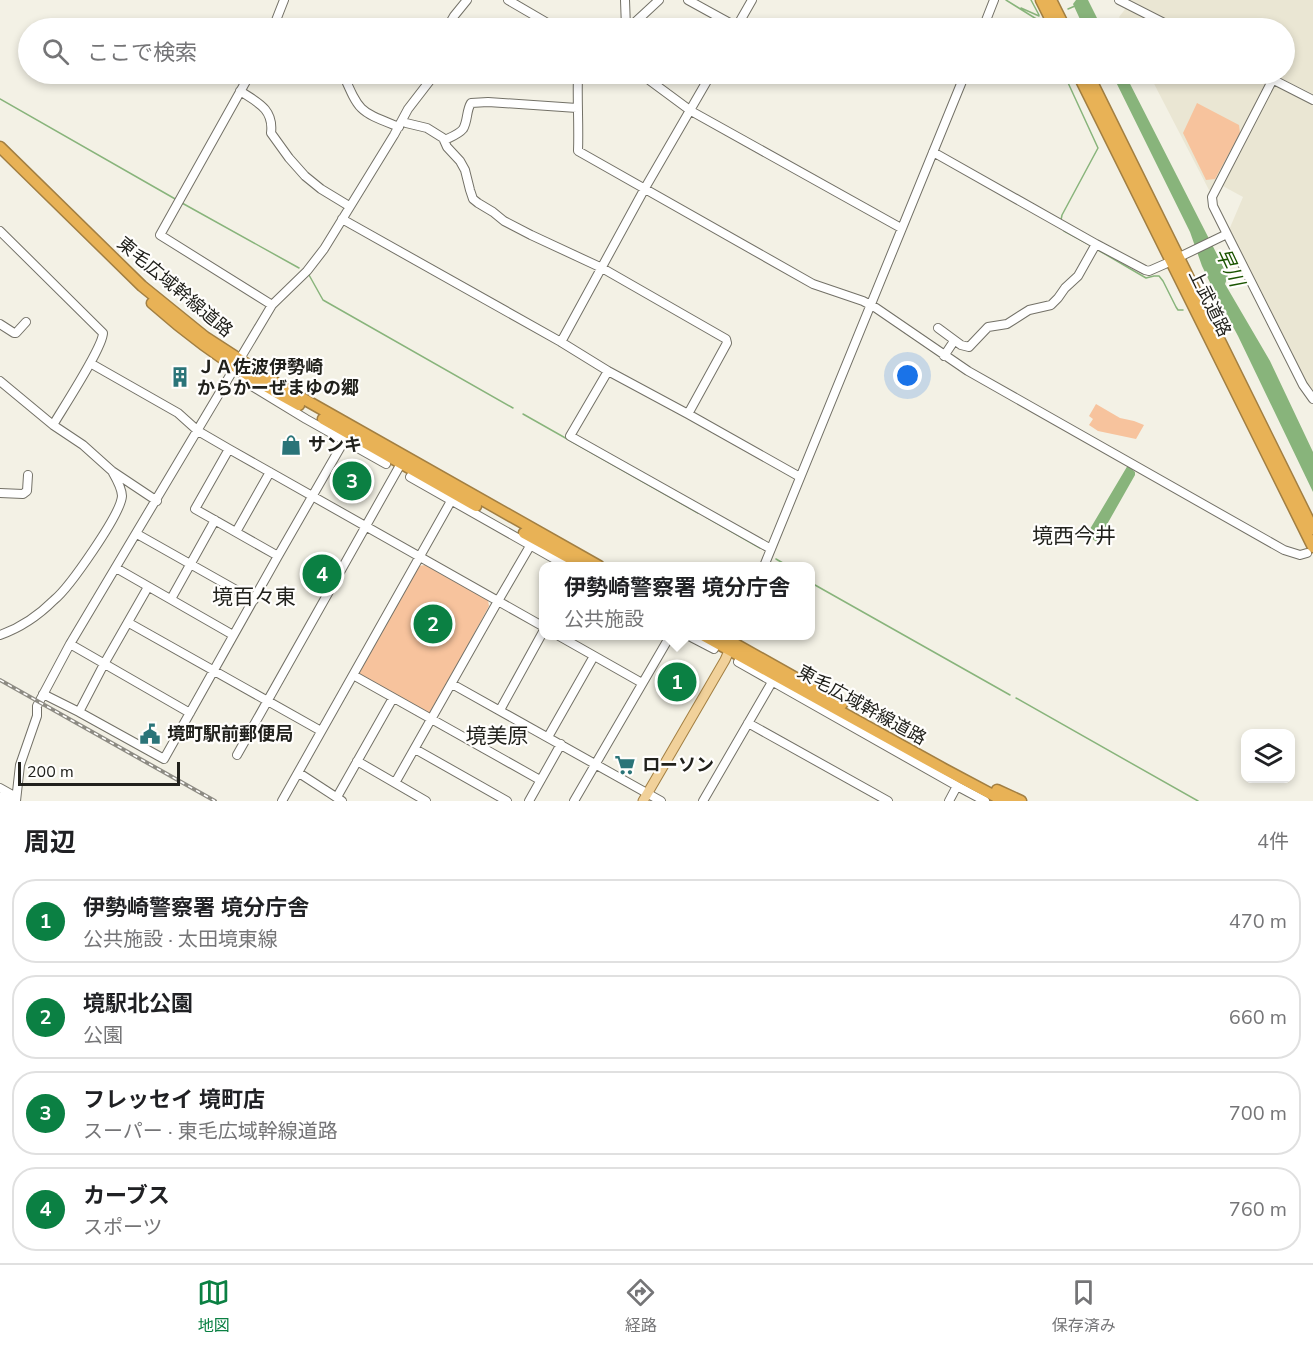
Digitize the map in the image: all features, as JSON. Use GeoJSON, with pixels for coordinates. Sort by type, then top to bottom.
{"type":"FeatureCollection","features":[{"type":"Feature","properties":{"kind":"highway"},"geometry":{"type":"LineString","coordinates":[[1041,0],[1050,18]]}},
{"type":"Feature","properties":{"kind":"highway"},"geometry":{"type":"LineString","coordinates":[[1051,0],[1060,18]]}},
{"type":"Feature","properties":{"kind":"highway","name":"上武道路"},"geometry":{"type":"LineString","coordinates":[[1083,84],[1178,257],[1310,550]]}},
{"type":"Feature","properties":{"kind":"highway","name":"上武道路"},"geometry":{"type":"LineString","coordinates":[[1093,84],[1313,529]]}},
{"type":"Feature","properties":{"kind":"highway","name":"東毛広域幹線道路"},"geometry":{"type":"LineString","coordinates":[[0,147],[142,286],[274,392],[305,413],[361,445],[403,460],[590,562]]}},
{"type":"Feature","properties":{"kind":"highway","name":"東毛広域幹線道路"},"geometry":{"type":"LineString","coordinates":[[0,157],[137,290],[200,343],[288,391],[479,507],[575,562]]}},
{"type":"Feature","properties":{"kind":"highway","name":"東毛広域幹線道路"},"geometry":{"type":"LineString","coordinates":[[732,642],[831,706],[1004,801]]}},
{"type":"Feature","properties":{"kind":"highway","name":"東毛広域幹線道路"},"geometry":{"type":"LineString","coordinates":[[732,642],[946,763],[1021,801]]}},
{"type":"Feature","properties":{"kind":"main road"},"geometry":{"type":"LineString","coordinates":[[645,797],[724,660],[732,642]]}},
{"type":"Feature","properties":{"kind":"street"},"geometry":{"type":"LineString","coordinates":[[277,18],[284,0]]}},
{"type":"Feature","properties":{"kind":"street"},"geometry":{"type":"LineString","coordinates":[[453,18],[467,0]]}},
{"type":"Feature","properties":{"kind":"street"},"geometry":{"type":"LineString","coordinates":[[508,0],[539,18]]}},
{"type":"Feature","properties":{"kind":"street"},"geometry":{"type":"LineString","coordinates":[[625,0],[626,18]]}},
{"type":"Feature","properties":{"kind":"street"},"geometry":{"type":"LineString","coordinates":[[640,18],[659,0]]}},
{"type":"Feature","properties":{"kind":"street"},"geometry":{"type":"LineString","coordinates":[[688,0],[719,18]]}},
{"type":"Feature","properties":{"kind":"street"},"geometry":{"type":"LineString","coordinates":[[742,18],[752,0]]}},
{"type":"Feature","properties":{"kind":"street"},"geometry":{"type":"LineString","coordinates":[[987,18],[994,0]]}},
{"type":"Feature","properties":{"kind":"street"},"geometry":{"type":"LineString","coordinates":[[1119,0],[1154,18]]}},
{"type":"Feature","properties":{"kind":"street"},"geometry":{"type":"LineString","coordinates":[[244,84],[160,235],[273,305]]}},
{"type":"Feature","properties":{"kind":"street"},"geometry":{"type":"LineString","coordinates":[[348,84],[358,106],[373,117],[427,128],[441,136],[463,165],[472,196],[478,203],[504,221],[602,268],[724,336],[728,340],[688,414]]}},
{"type":"Feature","properties":{"kind":"street"},"geometry":{"type":"LineString","coordinates":[[14,800],[20,765],[37,716],[37,706],[70,644],[273,305],[307,271],[324,249],[414,100],[427,84]]}},
{"type":"Feature","properties":{"kind":"street"},"geometry":{"type":"LineString","coordinates":[[578,84],[578,151],[813,284],[871,305],[968,371],[1284,550],[1300,555],[1310,550]]}},
{"type":"Feature","properties":{"kind":"street"},"geometry":{"type":"LineString","coordinates":[[655,84],[691,111],[901,228]]}},
{"type":"Feature","properties":{"kind":"street"},"geometry":{"type":"LineString","coordinates":[[561,342],[645,188],[706,84]]}},
{"type":"Feature","properties":{"kind":"street"},"geometry":{"type":"LineString","coordinates":[[766,562],[961,84]]}},
{"type":"Feature","properties":{"kind":"street"},"geometry":{"type":"LineString","coordinates":[[1270,84],[1212,197],[1213,206],[1223,236],[1303,385],[1313,399]]}},
{"type":"Feature","properties":{"kind":"street"},"geometry":{"type":"LineString","coordinates":[[1283,84],[1313,100]]}},
{"type":"Feature","properties":{"kind":"street"},"geometry":{"type":"LineString","coordinates":[[240,91],[265,107],[272,125],[271,133],[302,173],[321,189],[349,206]]}},
{"type":"Feature","properties":{"kind":"street"},"geometry":{"type":"LineString","coordinates":[[445,140],[462,129],[466,123],[468,107],[471,104],[488,102],[577,108]]}},
{"type":"Feature","properties":{"kind":"street"},"geometry":{"type":"LineString","coordinates":[[933,152],[1147,271],[1223,236]]}},
{"type":"Feature","properties":{"kind":"street"},"geometry":{"type":"LineString","coordinates":[[342,219],[561,342],[608,371],[800,477]]}},
{"type":"Feature","properties":{"kind":"street"},"geometry":{"type":"LineString","coordinates":[[0,231],[103,333],[103,338],[90,363],[53,425]]}},
{"type":"Feature","properties":{"kind":"street"},"geometry":{"type":"LineString","coordinates":[[938,328],[954,341],[969,347],[988,327],[1007,324],[1029,310],[1051,305],[1078,276],[1096,244]]}},
{"type":"Feature","properties":{"kind":"street"},"geometry":{"type":"LineString","coordinates":[[0,324],[16,333],[26,322]]}},
{"type":"Feature","properties":{"kind":"street"},"geometry":{"type":"LineString","coordinates":[[944,356],[954,341]]}},
{"type":"Feature","properties":{"kind":"street"},"geometry":{"type":"LineString","coordinates":[[90,363],[178,413],[198,431],[228,449],[539,626]]}},
{"type":"Feature","properties":{"kind":"street"},"geometry":{"type":"LineString","coordinates":[[608,371],[570,436],[771,549]]}},
{"type":"Feature","properties":{"kind":"street"},"geometry":{"type":"LineString","coordinates":[[242,380],[305,413],[344,441],[361,445],[386,464]]}},
{"type":"Feature","properties":{"kind":"street"},"geometry":{"type":"LineString","coordinates":[[0,381],[53,425],[83,445],[112,471],[157,501]]}},
{"type":"Feature","properties":{"kind":"street"},"geometry":{"type":"LineString","coordinates":[[43,694],[164,759],[344,441]]}},
{"type":"Feature","properties":{"kind":"street"},"geometry":{"type":"LineString","coordinates":[[228,449],[195,509],[278,556]]}},
{"type":"Feature","properties":{"kind":"street"},"geometry":{"type":"LineString","coordinates":[[237,755],[403,460]]}},
{"type":"Feature","properties":{"kind":"street"},"geometry":{"type":"LineString","coordinates":[[0,634],[32,618],[56,599],[87,558],[115,515],[122,495],[112,471]]}},
{"type":"Feature","properties":{"kind":"street"},"geometry":{"type":"LineString","coordinates":[[236,532],[270,472]]}},
{"type":"Feature","properties":{"kind":"street"},"geometry":{"type":"LineString","coordinates":[[0,493],[22,494],[27,491],[28,475]]}},
{"type":"Feature","properties":{"kind":"street"},"geometry":{"type":"LineString","coordinates":[[410,477],[558,562]]}},
{"type":"Feature","properties":{"kind":"street"},"geometry":{"type":"LineString","coordinates":[[282,801],[451,501]]}},
{"type":"Feature","properties":{"kind":"street"},"geometry":{"type":"LineString","coordinates":[[479,507],[483,519]]}},
{"type":"Feature","properties":{"kind":"street"},"geometry":{"type":"LineString","coordinates":[[171,599],[215,520]]}},
{"type":"Feature","properties":{"kind":"street"},"geometry":{"type":"LineString","coordinates":[[137,534],[254,600]]}},
{"type":"Feature","properties":{"kind":"street"},"geometry":{"type":"LineString","coordinates":[[395,783],[530,546]]}},
{"type":"Feature","properties":{"kind":"street"},"geometry":{"type":"LineString","coordinates":[[116,568],[233,635]]}},
{"type":"Feature","properties":{"kind":"street"},"geometry":{"type":"LineString","coordinates":[[79,712],[148,587]]}},
{"type":"Feature","properties":{"kind":"street"},"geometry":{"type":"LineString","coordinates":[[129,623],[321,731]]}},
{"type":"Feature","properties":{"kind":"street"},"geometry":{"type":"LineString","coordinates":[[500,710],[539,636]]}},
{"type":"Feature","properties":{"kind":"street"},"geometry":{"type":"LineString","coordinates":[[566,640],[642,683]]}},
{"type":"Feature","properties":{"kind":"street"},"geometry":{"type":"LineString","coordinates":[[574,801],[668,640]]}},
{"type":"Feature","properties":{"kind":"street"},"geometry":{"type":"LineString","coordinates":[[696,640],[714,650]]}},
{"type":"Feature","properties":{"kind":"street"},"geometry":{"type":"LineString","coordinates":[[70,644],[190,713]]}},
{"type":"Feature","properties":{"kind":"street"},"geometry":{"type":"LineString","coordinates":[[548,737],[594,656]]}},
{"type":"Feature","properties":{"kind":"street"},"geometry":{"type":"LineString","coordinates":[[738,662],[985,801]]}},
{"type":"Feature","properties":{"kind":"street"},"geometry":{"type":"LineString","coordinates":[[352,675],[540,780]]}},
{"type":"Feature","properties":{"kind":"street"},"geometry":{"type":"LineString","coordinates":[[703,801],[772,682]]}},
{"type":"Feature","properties":{"kind":"street"},"geometry":{"type":"LineString","coordinates":[[452,684],[561,744],[645,797],[661,801]]}},
{"type":"Feature","properties":{"kind":"street"},"geometry":{"type":"LineString","coordinates":[[299,773],[340,799],[357,761],[393,698]]}},
{"type":"Feature","properties":{"kind":"street"},"geometry":{"type":"LineString","coordinates":[[831,706],[839,720]]}},
{"type":"Feature","properties":{"kind":"street"},"geometry":{"type":"LineString","coordinates":[[748,723],[887,801]]}},
{"type":"Feature","properties":{"kind":"street"},"geometry":{"type":"LineString","coordinates":[[529,801],[561,744]]}},
{"type":"Feature","properties":{"kind":"street"},"geometry":{"type":"LineString","coordinates":[[415,749],[507,801]]}},
{"type":"Feature","properties":{"kind":"street"},"geometry":{"type":"LineString","coordinates":[[357,761],[426,801]]}},
{"type":"Feature","properties":{"kind":"street"},"geometry":{"type":"LineString","coordinates":[[949,801],[957,786]]}},
{"type":"Feature","properties":{"kind":"street"},"geometry":{"type":"LineString","coordinates":[[0,788],[14,800]]}},
{"type":"Feature","properties":{"kind":"street"},"geometry":{"type":"LineString","coordinates":[[0,797],[14,800]]}},
{"type":"Feature","properties":{"kind":"shaded area"},"geometry":{"type":"Polygon","coordinates":[[[1076,0],[1088,0],[1097,18],[1079,18],[1073,4],[1076,0]]]}},
{"type":"Feature","properties":{"kind":"shaded area"},"geometry":{"type":"Polygon","coordinates":[[[1127,0],[1313,0],[1313,94],[1292,84],[1295,84],[1295,18],[1163,18],[1127,0]]]}},
{"type":"Feature","properties":{"kind":"shaded area"},"geometry":{"type":"Polygon","coordinates":[[[1126,8],[1146,18],[1120,18],[1126,8]]]}},
{"type":"Feature","properties":{"kind":"shaded area"},"geometry":{"type":"Polygon","coordinates":[[[1117,84],[1130,84],[1228,276],[1225,284],[1270,361],[1313,452],[1313,492],[1202,266],[1190,232],[1117,84]]]}},
{"type":"Feature","properties":{"kind":"shaded area"},"geometry":{"type":"Polygon","coordinates":[[[1154,84],[1266,84],[1213,190],[1209,190],[1154,84]]]}},
{"type":"Feature","properties":{"kind":"shaded area"},"geometry":{"type":"Polygon","coordinates":[[[1274,84],[1313,103],[1313,393],[1307,386],[1229,230],[1243,197],[1221,185],[1274,84]]]}},
{"type":"Feature","properties":{"kind":"shaded area"},"geometry":{"type":"Polygon","coordinates":[[[1197,103],[1239,125],[1240,133],[1215,179],[1206,180],[1183,133],[1197,103]]]}},
{"type":"Feature","properties":{"kind":"shaded area"},"geometry":{"type":"Polygon","coordinates":[[[1096,404],[1120,418],[1144,425],[1136,439],[1098,431],[1089,425],[1093,419],[1089,416],[1096,404]]]}},
{"type":"Feature","properties":{"kind":"shaded area"},"geometry":{"type":"Polygon","coordinates":[[[1128,465],[1135,475],[1097,542],[1087,534],[1128,465]]]}},
{"type":"Feature","properties":{"kind":"shaded area"},"geometry":{"type":"Polygon","coordinates":[[[425,565],[488,600],[489,606],[430,715],[359,675],[419,566],[425,565]]]}},
{"type":"Feature","properties":{"kind":"waterway"},"geometry":{"type":"LineString","coordinates":[[1006,0],[1035,18]]}},
{"type":"Feature","properties":{"kind":"waterway"},"geometry":{"type":"LineString","coordinates":[[1031,0],[1039,15]]}},
{"type":"Feature","properties":{"kind":"waterway"},"geometry":{"type":"LineString","coordinates":[[1068,9],[1075,6]]}},
{"type":"Feature","properties":{"kind":"waterway"},"geometry":{"type":"LineString","coordinates":[[1021,8],[1039,16]]}},
{"type":"Feature","properties":{"kind":"waterway"},"geometry":{"type":"LineString","coordinates":[[1061,220],[1098,148],[1069,84]]}},
{"type":"Feature","properties":{"kind":"waterway"},"geometry":{"type":"LineString","coordinates":[[0,99],[177,200]]}},
{"type":"Feature","properties":{"kind":"waterway"},"geometry":{"type":"LineString","coordinates":[[182,203],[299,268]]}},
{"type":"Feature","properties":{"kind":"waterway"},"geometry":{"type":"LineString","coordinates":[[1064,231],[1090,245]]}},
{"type":"Feature","properties":{"kind":"waterway"},"geometry":{"type":"LineString","coordinates":[[1098,250],[1146,278],[1159,276],[1178,310],[1183,310]]}},
{"type":"Feature","properties":{"kind":"waterway"},"geometry":{"type":"LineString","coordinates":[[309,275],[323,300],[513,408]]}},
{"type":"Feature","properties":{"kind":"waterway"},"geometry":{"type":"LineString","coordinates":[[523,414],[698,513]]}},
{"type":"Feature","properties":{"kind":"waterway"},"geometry":{"type":"LineString","coordinates":[[706,517],[760,548]]}},
{"type":"Feature","properties":{"kind":"waterway"},"geometry":{"type":"LineString","coordinates":[[776,559],[781,562]]}},
{"type":"Feature","properties":{"kind":"waterway"},"geometry":{"type":"LineString","coordinates":[[815,585],[1010,695]]}},
{"type":"Feature","properties":{"kind":"waterway"},"geometry":{"type":"LineString","coordinates":[[1016,698],[1198,801]]}},
{"type":"Feature","properties":{"kind":"railway"},"geometry":{"type":"LineString","coordinates":[[0,680],[215,801]]}},
{"type":"Feature","properties":{"kind":"place","name":"ＪＡ佐波伊勢崎 からかーぜまゆの郷"},"geometry":{"type":"Point","coordinates":[180,377]}},
{"type":"Feature","properties":{"kind":"place","name":"サンキ"},"geometry":{"type":"Point","coordinates":[291,445]}},
{"type":"Feature","properties":{"kind":"place","name":"フレッセイ 境町店"},"geometry":{"type":"Point","coordinates":[352,481]}},
{"type":"Feature","properties":{"kind":"place","name":"カーブス"},"geometry":{"type":"Point","coordinates":[322,574]}},
{"type":"Feature","properties":{"kind":"place","name":"境駅北公園"},"geometry":{"type":"Point","coordinates":[433,624]}},
{"type":"Feature","properties":{"kind":"place","name":"伊勢崎警察署 境分庁舎"},"geometry":{"type":"Point","coordinates":[677,682]}},
{"type":"Feature","properties":{"kind":"place","name":"境町駅前郵便局"},"geometry":{"type":"Point","coordinates":[150,734]}},
{"type":"Feature","properties":{"kind":"place","name":"ローソン"},"geometry":{"type":"Point","coordinates":[625,765]}},
{"type":"Feature","properties":{"kind":"district","name":"境西今井"},"geometry":{"type":"Point","coordinates":[1074,536]}},
{"type":"Feature","properties":{"kind":"district","name":"境百々東"},"geometry":{"type":"Point","coordinates":[254,597]}},
{"type":"Feature","properties":{"kind":"district","name":"境美原"},"geometry":{"type":"Point","coordinates":[497,736]}},
{"type":"Feature","properties":{"kind":"water label","name":"早川"},"geometry":{"type":"Point","coordinates":[1230,267]}}]}
